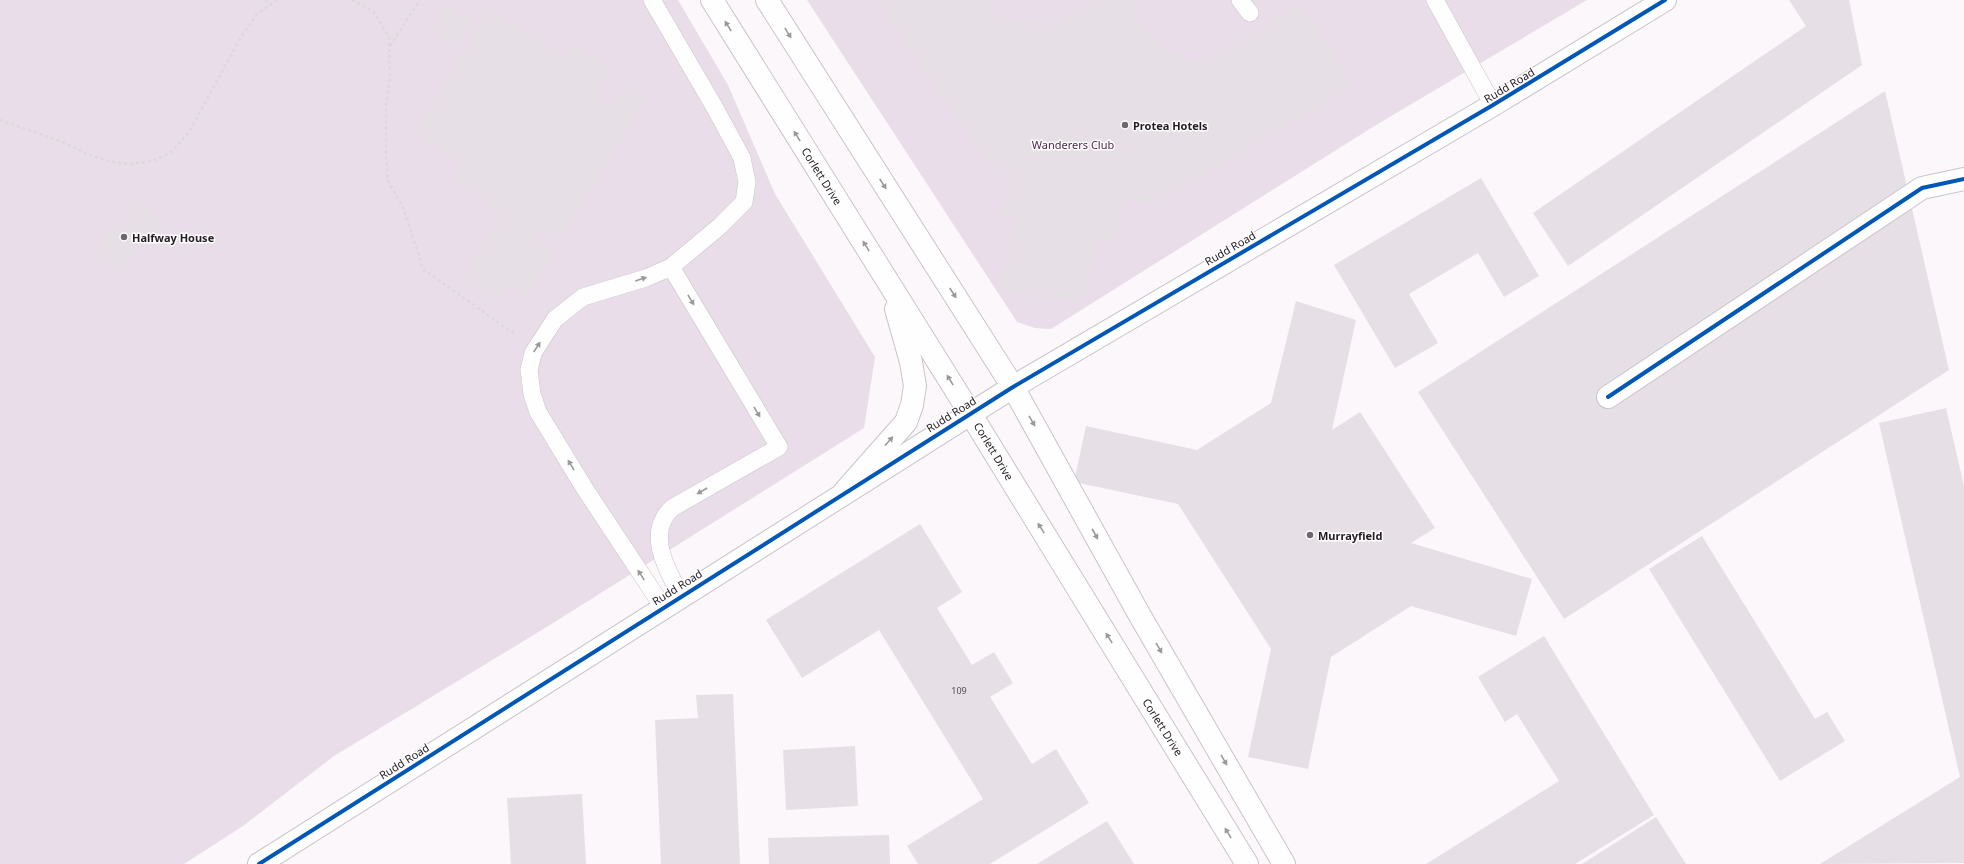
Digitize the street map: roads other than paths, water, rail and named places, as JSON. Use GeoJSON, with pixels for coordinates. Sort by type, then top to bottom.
{"type":"FeatureCollection","features":[{"type":"Feature","properties":{"kind":"main road","name":"Corlett Drive"},"geometry":{"type":"LineString","coordinates":[[712,0],[970,413],[1247,864]]}},
{"type":"Feature","properties":{"kind":"main road"},"geometry":{"type":"LineString","coordinates":[[767,0],[1013,387],[1143,620],[1284,864]]}},
{"type":"Feature","properties":{"kind":"main road","name":"Rudd Road"},"geometry":{"type":"LineString","coordinates":[[259,864],[970,413],[1493,105],[1665,0]]}},
{"type":"Feature","properties":{"kind":"main road"},"geometry":{"type":"LineString","coordinates":[[1608,397],[1922,188],[1964,179]]}},
{"type":"Feature","properties":{"kind":"main road"},"geometry":{"type":"LineString","coordinates":[[845,492],[906,422],[912,405],[914,386],[911,362],[900,320],[880,269]]}},
{"type":"Feature","properties":{"kind":"lane"},"geometry":{"type":"LineString","coordinates":[[652,0],[742,158],[747,182],[744,202],[720,226],[671,267],[646,278],[583,297],[555,319],[536,349],[530,370],[532,394],[538,412],[586,489],[672,602]]}},
{"type":"Feature","properties":{"kind":"lane"},"geometry":{"type":"LineString","coordinates":[[1435,0],[1493,105]]}},
{"type":"Feature","properties":{"kind":"lane"},"geometry":{"type":"LineString","coordinates":[[671,267],[779,447],[672,508],[665,515],[660,527],[660,550],[672,602]]}},
{"type":"Feature","properties":{"kind":"place","name":"Protea Hotels"},"geometry":{"type":"Point","coordinates":[1125,125]}},
{"type":"Feature","properties":{"kind":"place","name":"Halfway House"},"geometry":{"type":"Point","coordinates":[124,237]}},
{"type":"Feature","properties":{"kind":"place","name":"Murrayfield"},"geometry":{"type":"Point","coordinates":[1310,535]}},
{"type":"Feature","properties":{"kind":"park label","name":"Wanderers Club"},"geometry":{"type":"Point","coordinates":[1073,144]}}]}
